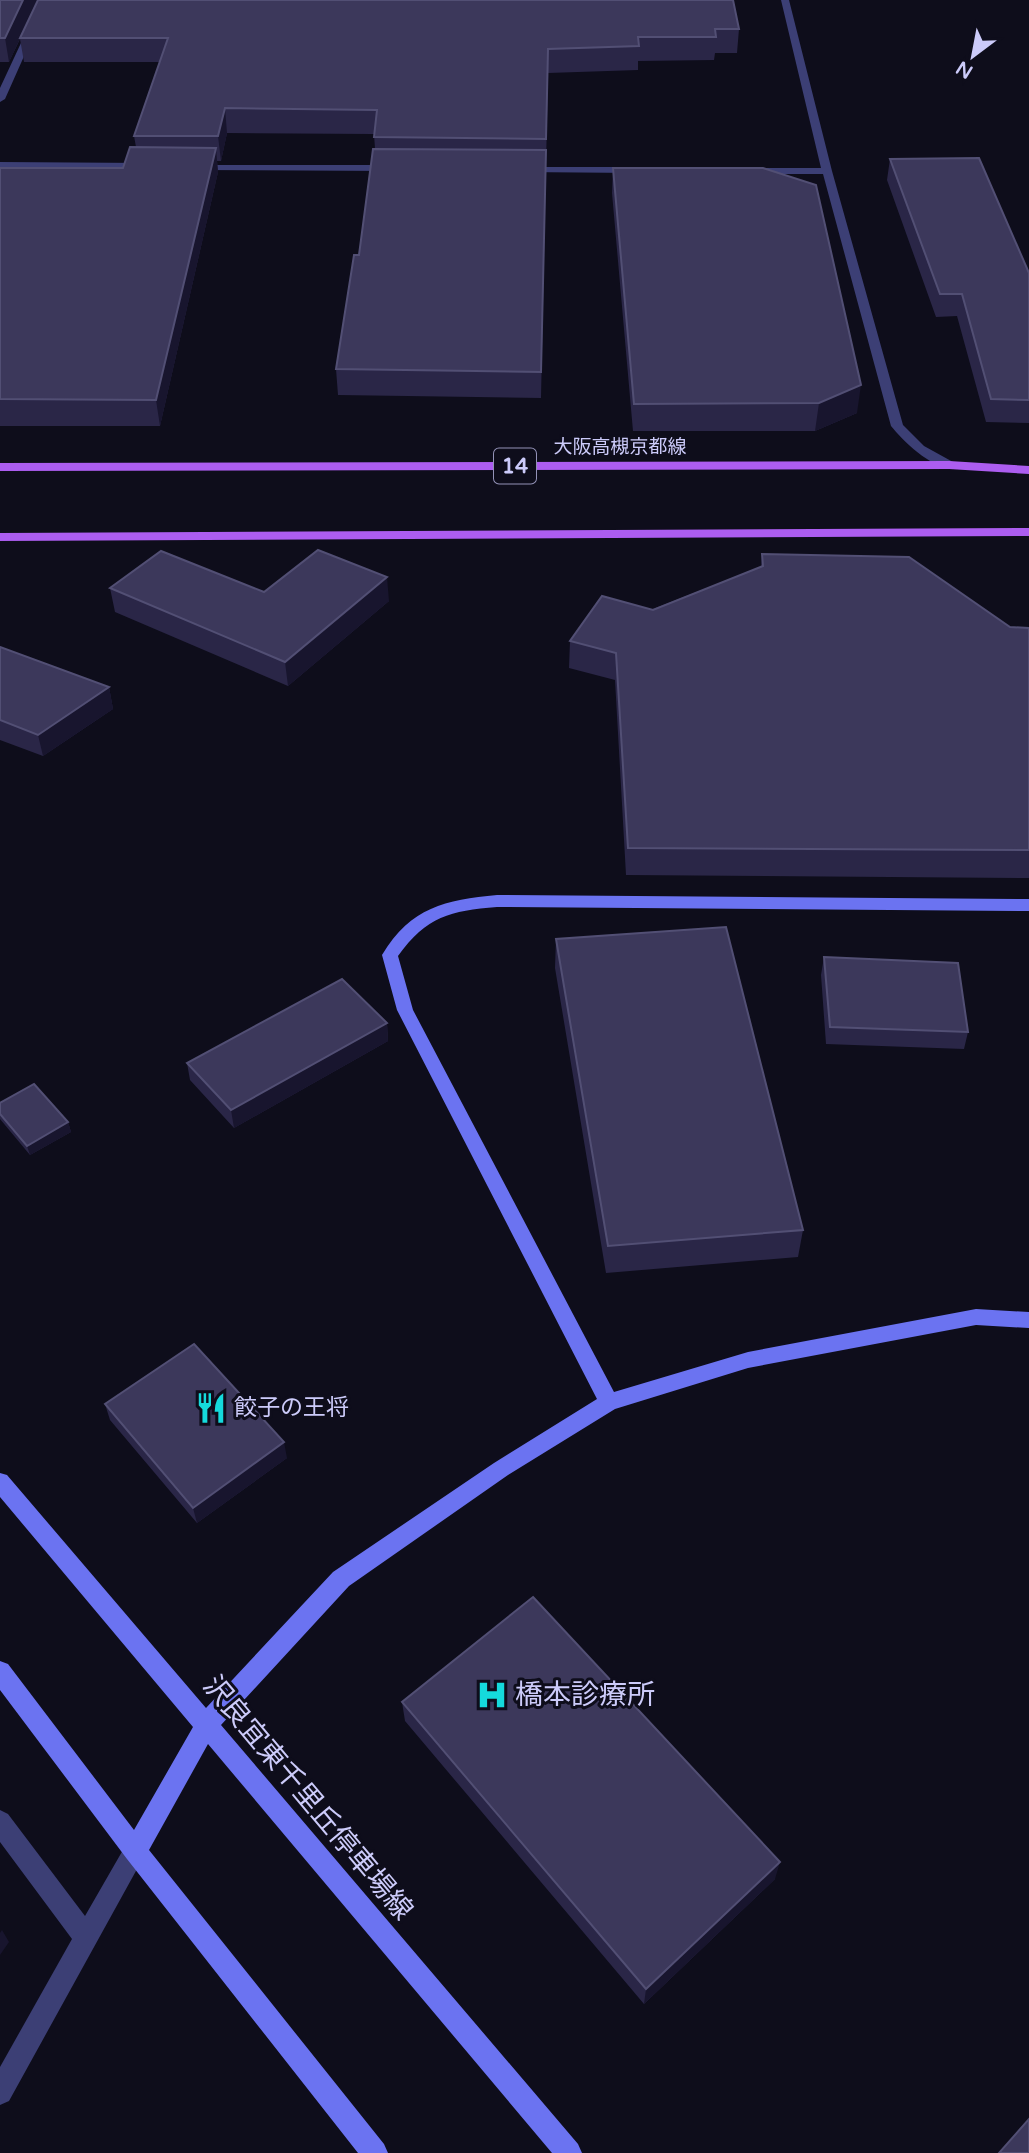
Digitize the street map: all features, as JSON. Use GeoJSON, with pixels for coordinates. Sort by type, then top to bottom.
{"type":"FeatureCollection","features":[{"type":"Feature","properties":{"kind":"main road","name":"大阪高槻京都線"},"geometry":{"type":"LineString","coordinates":[[0,467],[949,465],[1029,470]]}},
{"type":"Feature","properties":{"kind":"main road"},"geometry":{"type":"LineString","coordinates":[[0,537],[1029,532]]}},
{"type":"Feature","properties":{"kind":"street"},"geometry":{"type":"LineString","coordinates":[[0,99],[45,0]]}},
{"type":"Feature","properties":{"kind":"street"},"geometry":{"type":"LineString","coordinates":[[785,0],[827,171],[897,426],[920,449],[949,465]]}},
{"type":"Feature","properties":{"kind":"street"},"geometry":{"type":"LineString","coordinates":[[0,165],[166,167]]}},
{"type":"Feature","properties":{"kind":"street"},"geometry":{"type":"LineString","coordinates":[[179,167],[400,168]]}},
{"type":"Feature","properties":{"kind":"street"},"geometry":{"type":"LineString","coordinates":[[510,169],[648,170]]}},
{"type":"Feature","properties":{"kind":"street"},"geometry":{"type":"LineString","coordinates":[[731,171],[827,171]]}},
{"type":"Feature","properties":{"kind":"street"},"geometry":{"type":"LineString","coordinates":[[609,1402],[405,1010],[390,954],[408,929],[445,905],[497,901],[1029,905]]}},
{"type":"Feature","properties":{"kind":"street"},"geometry":{"type":"LineString","coordinates":[[0,2092],[207,1724],[341,1579],[501,1469],[609,1402],[748,1360],[976,1317],[1029,1320]]}},
{"type":"Feature","properties":{"kind":"street","name":"沢良宜東千里丘停車場線"},"geometry":{"type":"LineString","coordinates":[[0,1482],[569,2153]]}},
{"type":"Feature","properties":{"kind":"street"},"geometry":{"type":"LineString","coordinates":[[0,1672],[135,1851],[375,2153]]}},
{"type":"Feature","properties":{"kind":"street"},"geometry":{"type":"LineString","coordinates":[[0,1822],[86,1938]]}},
{"type":"Feature","properties":{"kind":"building"},"geometry":{"type":"Polygon","coordinates":[[[0,0],[23,0],[5,38],[0,38],[0,0]]]}},
{"type":"Feature","properties":{"kind":"building"},"geometry":{"type":"Polygon","coordinates":[[[38,0],[733,0],[739,29],[715,29],[716,37],[638,37],[639,46],[548,49],[546,139],[374,137],[377,110],[225,108],[218,136],[134,136],[168,38],[20,38],[38,0]]]}},
{"type":"Feature","properties":{"kind":"building"},"geometry":{"type":"Polygon","coordinates":[[[130,147],[216,148],[156,400],[0,399],[0,168],[123,168],[130,147]]]}},
{"type":"Feature","properties":{"kind":"building"},"geometry":{"type":"Polygon","coordinates":[[[373,149],[546,150],[541,372],[336,369],[354,255],[359,255],[373,149]]]}},
{"type":"Feature","properties":{"kind":"building"},"geometry":{"type":"Polygon","coordinates":[[[979,158],[1029,273],[1029,400],[991,399],[962,294],[940,294],[890,159],[979,158]]]}},
{"type":"Feature","properties":{"kind":"building"},"geometry":{"type":"Polygon","coordinates":[[[613,168],[763,168],[816,185],[861,385],[819,403],[634,404],[613,168]]]}},
{"type":"Feature","properties":{"kind":"building"},"geometry":{"type":"Polygon","coordinates":[[[318,550],[387,577],[285,662],[110,588],[161,551],[264,592],[318,550]]]}},
{"type":"Feature","properties":{"kind":"building"},"geometry":{"type":"Polygon","coordinates":[[[762,554],[909,557],[1010,627],[1029,628],[1029,850],[628,848],[616,653],[570,641],[602,596],[653,610],[763,566],[762,554]]]}},
{"type":"Feature","properties":{"kind":"building"},"geometry":{"type":"Polygon","coordinates":[[[0,647],[109,687],[38,735],[0,720],[0,647]]]}},
{"type":"Feature","properties":{"kind":"building"},"geometry":{"type":"Polygon","coordinates":[[[726,927],[803,1230],[608,1246],[556,939],[726,927]]]}},
{"type":"Feature","properties":{"kind":"building"},"geometry":{"type":"Polygon","coordinates":[[[824,957],[958,963],[968,1032],[830,1027],[824,957]]]}},
{"type":"Feature","properties":{"kind":"building"},"geometry":{"type":"Polygon","coordinates":[[[342,979],[387,1023],[231,1110],[187,1063],[342,979]]]}},
{"type":"Feature","properties":{"kind":"building"},"geometry":{"type":"Polygon","coordinates":[[[34,1084],[68,1122],[27,1146],[0,1114],[0,1103],[34,1084]]]}},
{"type":"Feature","properties":{"kind":"building"},"geometry":{"type":"Polygon","coordinates":[[[194,1344],[284,1442],[193,1508],[105,1404],[194,1344]]]}},
{"type":"Feature","properties":{"kind":"building"},"geometry":{"type":"Polygon","coordinates":[[[533,1597],[780,1862],[646,1989],[402,1702],[533,1597]]]}},
{"type":"Feature","properties":{"kind":"building"},"geometry":{"type":"Polygon","coordinates":[[[1029,2119],[1029,2153],[999,2153],[1029,2119]]]}},
{"type":"Feature","properties":{"kind":"place","name":"餃子の王将"},"geometry":{"type":"Point","coordinates":[211,1408]}},
{"type":"Feature","properties":{"kind":"place","name":"橋本診療所"},"geometry":{"type":"Point","coordinates":[492,1695]}}]}
